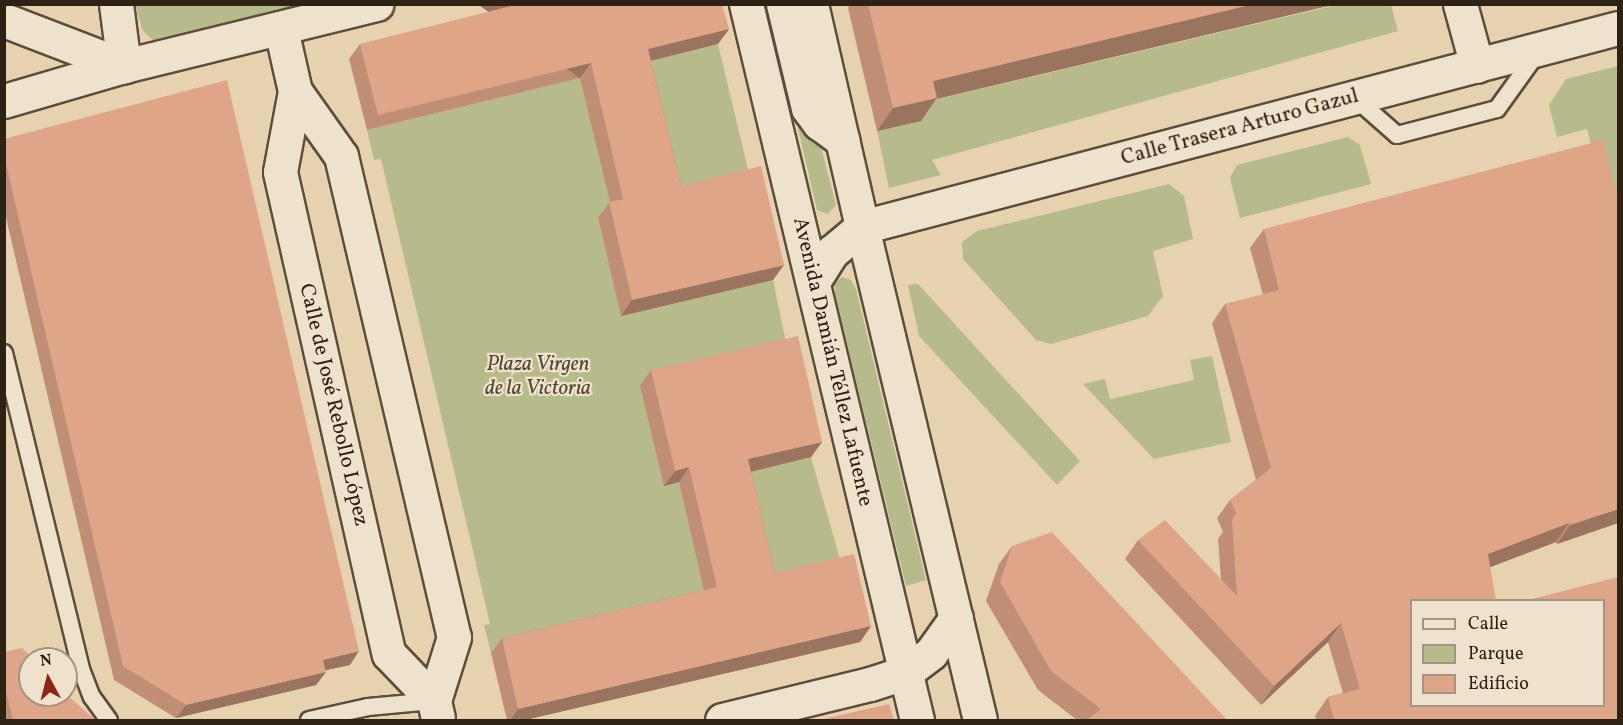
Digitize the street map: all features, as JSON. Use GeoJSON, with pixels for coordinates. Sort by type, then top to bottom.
{"type":"FeatureCollection","features":[{"type":"Feature","properties":{"kind":"street"},"geometry":{"type":"LineString","coordinates":[[116,4],[124,66]]}},
{"type":"Feature","properties":{"kind":"street"},"geometry":{"type":"LineString","coordinates":[[4,100],[124,66],[281,30],[376,4]]}},
{"type":"Feature","properties":{"kind":"street","name":"Avenida Damián Téllez Lafuente"},"geometry":{"type":"LineString","coordinates":[[746,4],[919,704]]}},
{"type":"Feature","properties":{"kind":"street"},"geometry":{"type":"LineString","coordinates":[[783,4],[808,108],[819,123],[842,140]]}},
{"type":"Feature","properties":{"kind":"street"},"geometry":{"type":"LineString","coordinates":[[811,4],[980,720]]}},
{"type":"Feature","properties":{"kind":"street"},"geometry":{"type":"LineString","coordinates":[[1460,4],[1477,66]]}},
{"type":"Feature","properties":{"kind":"street"},"geometry":{"type":"LineString","coordinates":[[4,20],[124,66]]}},
{"type":"Feature","properties":{"kind":"street","name":"Calle Trasera Arturo Gazul"},"geometry":{"type":"LineString","coordinates":[[862,227],[1618,28]]}},
{"type":"Feature","properties":{"kind":"street","name":"Calle de José Rebollo López"},"geometry":{"type":"LineString","coordinates":[[281,30],[295,91],[341,156],[454,637],[445,666],[436,711]]}},
{"type":"Feature","properties":{"kind":"street","name":"Calle de José Rebollo López"},"geometry":{"type":"LineString","coordinates":[[295,91],[280,172],[389,654],[407,673],[436,711]]}},
{"type":"Feature","properties":{"kind":"street"},"geometry":{"type":"LineString","coordinates":[[284,149],[331,141]]}},
{"type":"Feature","properties":{"kind":"street"},"geometry":{"type":"LineString","coordinates":[[813,282],[832,252],[862,227]]}},
{"type":"Feature","properties":{"kind":"street"},"geometry":{"type":"LineString","coordinates":[[722,720],[870,684],[919,704],[931,653],[956,618]]}},
{"type":"Feature","properties":{"kind":"street"},"geometry":{"type":"LineString","coordinates":[[407,673],[445,666]]}},
{"type":"Feature","properties":{"kind":"lane"},"geometry":{"type":"LineString","coordinates":[[1355,98],[1397,135],[1497,110],[1540,49]]}},
{"type":"Feature","properties":{"kind":"lane"},"geometry":{"type":"LineString","coordinates":[[4,353],[81,669],[92,697],[109,720]]}},
{"type":"Feature","properties":{"kind":"lane"},"geometry":{"type":"LineString","coordinates":[[309,720],[368,707],[436,711]]}},
{"type":"Feature","properties":{"kind":"green space"},"geometry":{"type":"Polygon","coordinates":[[[135,5],[313,5],[155,42],[143,31],[135,5]]]}},
{"type":"Feature","properties":{"kind":"green space"},"geometry":{"type":"Polygon","coordinates":[[[1336,5],[1391,5],[1398,31],[932,160],[941,175],[889,188],[877,131],[920,121],[916,104],[1336,5]]]}},
{"type":"Feature","properties":{"kind":"green space","name":"Plaza Virgen de la Victoria"},"geometry":{"type":"Polygon","coordinates":[[[718,44],[751,182],[598,218],[621,315],[773,280],[788,352],[664,485],[811,457],[843,570],[491,653],[484,625],[490,624],[381,159],[374,160],[367,130],[718,44]]]}},
{"type":"Feature","properties":{"kind":"green space"},"geometry":{"type":"Polygon","coordinates":[[[1618,66],[1618,201],[1607,204],[1587,129],[1557,137],[1549,105],[1566,79],[1618,66]]]}},
{"type":"Feature","properties":{"kind":"green space"},"geometry":{"type":"Polygon","coordinates":[[[797,124],[821,147],[836,205],[828,214],[817,210],[797,124]]]}},
{"type":"Feature","properties":{"kind":"green space"},"geometry":{"type":"Polygon","coordinates":[[[1348,137],[1360,145],[1371,184],[1240,218],[1230,178],[1237,165],[1348,137]]]}},
{"type":"Feature","properties":{"kind":"green space"},"geometry":{"type":"Polygon","coordinates":[[[1169,184],[1184,196],[1193,239],[1153,251],[1163,296],[1148,316],[1051,344],[1036,340],[963,259],[962,242],[977,231],[1169,184]]]}},
{"type":"Feature","properties":{"kind":"green space"},"geometry":{"type":"Polygon","coordinates":[[[842,277],[851,280],[856,289],[926,580],[906,586],[835,294],[835,283],[842,277]]]}},
{"type":"Feature","properties":{"kind":"green space"},"geometry":{"type":"Polygon","coordinates":[[[918,284],[1080,461],[1057,485],[919,336],[908,285],[918,284]]]}},
{"type":"Feature","properties":{"kind":"green space"},"geometry":{"type":"Polygon","coordinates":[[[1212,356],[1231,442],[1154,459],[1083,384],[1105,379],[1110,399],[1194,380],[1190,360],[1212,356]]]}},
{"type":"Feature","properties":{"kind":"building"},"geometry":{"type":"Polygon","coordinates":[[[519,4],[722,4],[729,29],[648,49],[681,186],[761,166],[784,265],[632,300],[609,202],[623,199],[591,63],[378,115],[360,44],[519,4]]]}},
{"type":"Feature","properties":{"kind":"building"},"geometry":{"type":"Polygon","coordinates":[[[868,4],[1254,4],[933,81],[937,98],[893,108],[868,4]]]}},
{"type":"Feature","properties":{"kind":"building"},"geometry":{"type":"Polygon","coordinates":[[[227,80],[359,651],[323,660],[326,672],[186,705],[123,666],[4,155],[4,139],[227,80]]]}},
{"type":"Feature","properties":{"kind":"building"},"geometry":{"type":"Polygon","coordinates":[[[1603,140],[1618,200],[1618,509],[1570,525],[1569,523],[1488,554],[1496,599],[1410,599],[1410,707],[1605,707],[1605,599],[1532,599],[1618,577],[1618,720],[1334,720],[1328,697],[1360,689],[1341,623],[1274,686],[1138,540],[1165,520],[1237,596],[1232,520],[1236,513],[1230,500],[1271,468],[1225,304],[1279,290],[1264,229],[1603,140]]]}},
{"type":"Feature","properties":{"kind":"building"},"geometry":{"type":"Polygon","coordinates":[[[798,336],[822,442],[748,459],[775,573],[854,554],[871,626],[518,709],[502,638],[717,587],[689,467],[675,471],[651,370],[798,336]]]}},
{"type":"Feature","properties":{"kind":"building"},"geometry":{"type":"Polygon","coordinates":[[[1052,532],[1227,720],[1087,720],[1101,709],[1051,671],[1000,582],[1012,546],[1052,532]]]}},
{"type":"Feature","properties":{"kind":"building"},"geometry":{"type":"Polygon","coordinates":[[[18,649],[18,707],[78,707],[78,705],[95,720],[13,720],[4,684],[4,652],[18,649]]]}},
{"type":"Feature","properties":{"kind":"building"},"geometry":{"type":"Polygon","coordinates":[[[889,704],[894,720],[819,720],[889,704]]]}}]}
